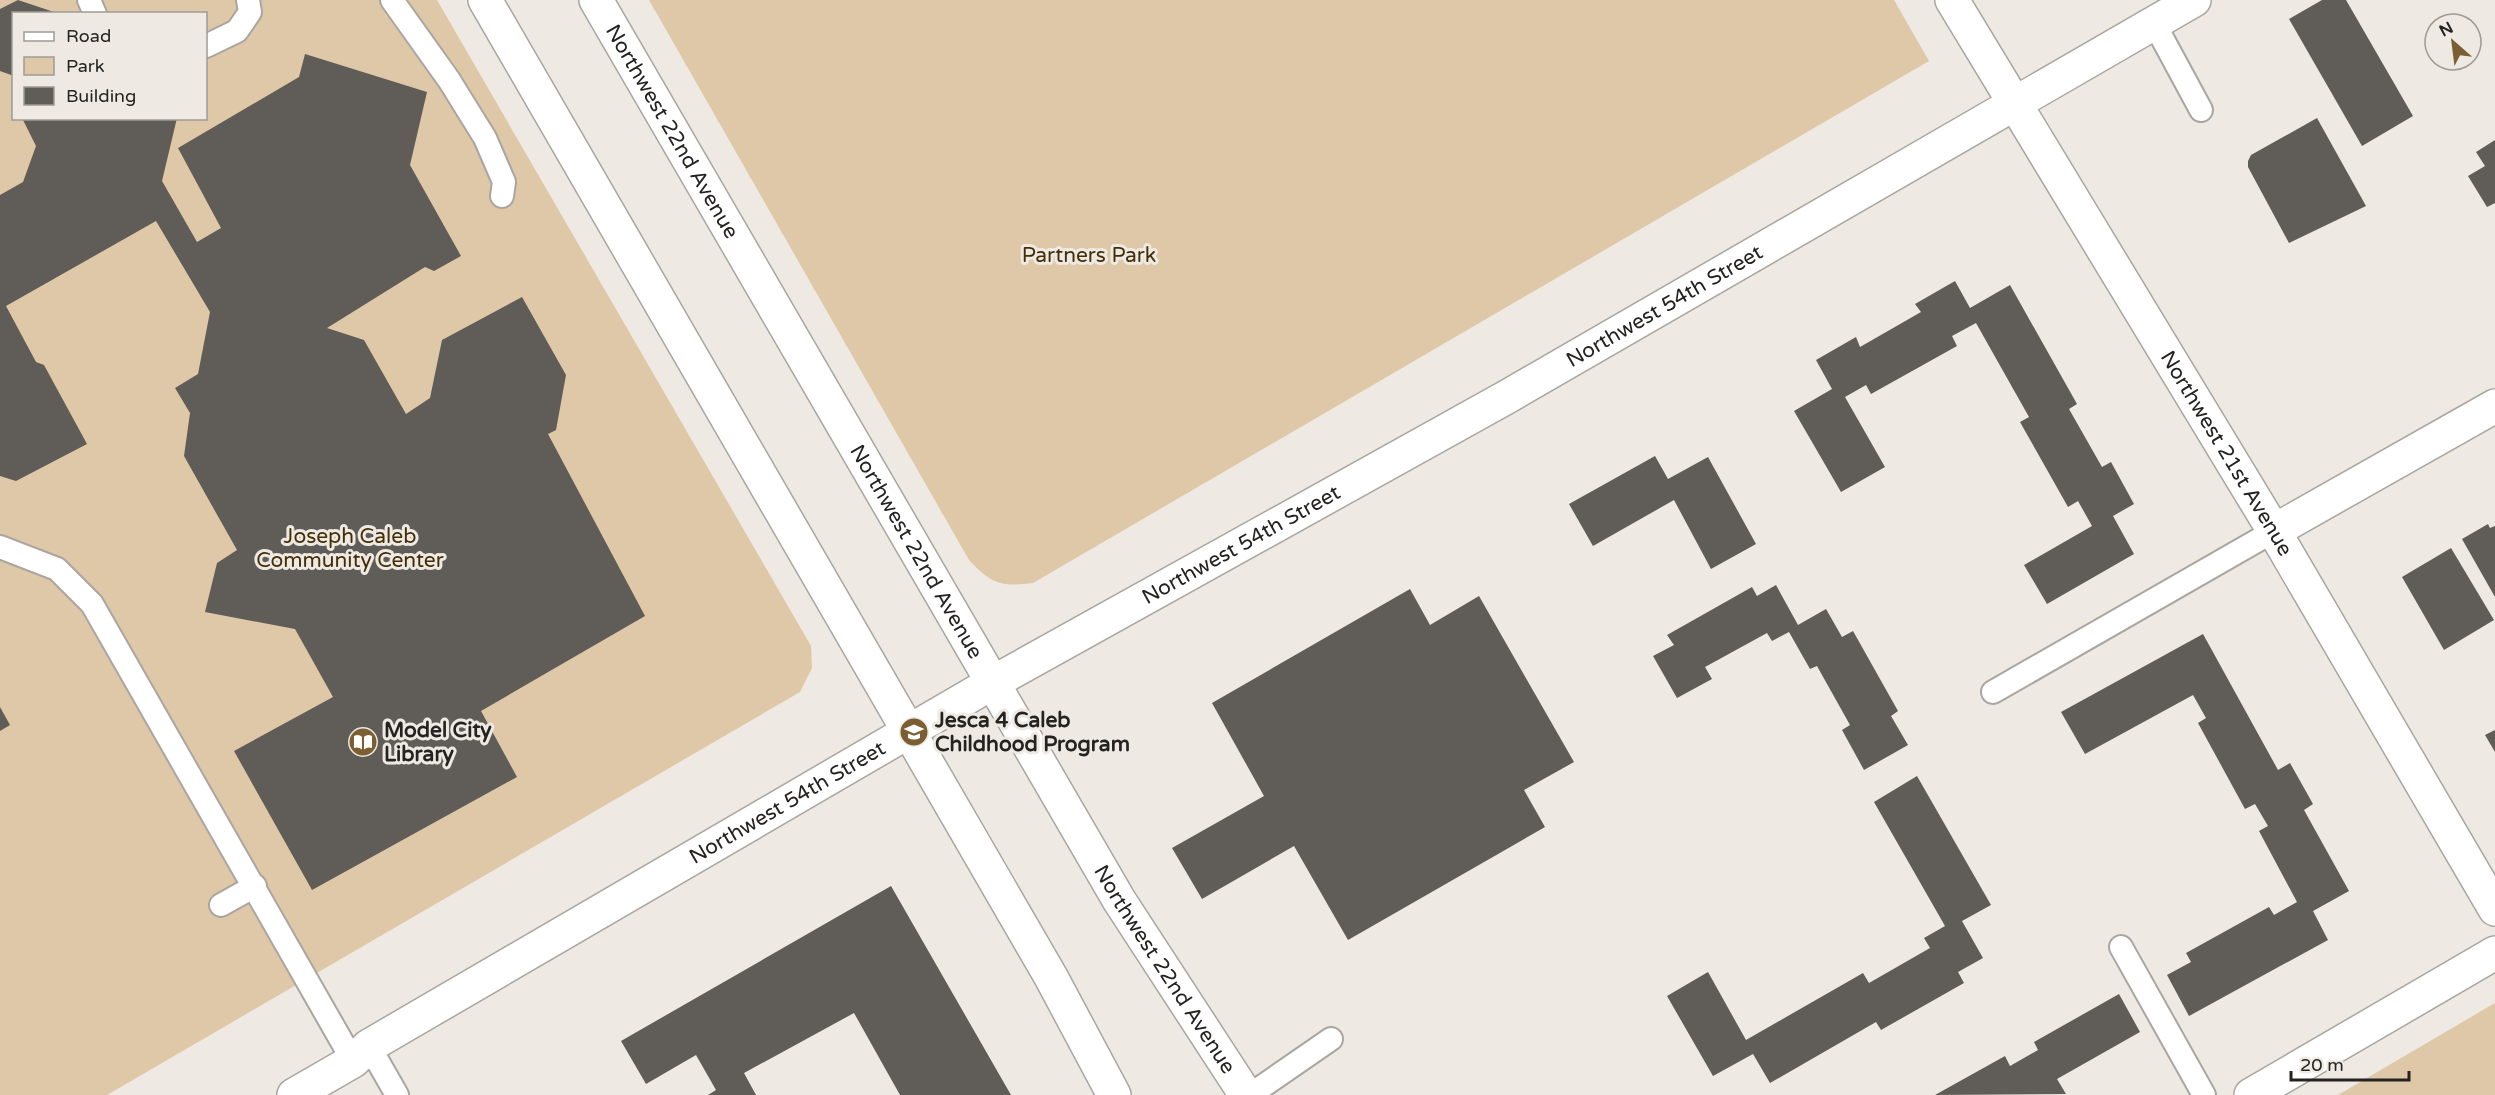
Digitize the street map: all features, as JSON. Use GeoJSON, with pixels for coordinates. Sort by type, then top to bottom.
{"type":"FeatureCollection","features":[{"type":"Feature","properties":{"kind":"main road"},"geometry":{"type":"LineString","coordinates":[[485,0],[1051,977],[1114,1095]]}},
{"type":"Feature","properties":{"kind":"main road","name":"Northwest 22nd Avenue"},"geometry":{"type":"LineString","coordinates":[[596,0],[1119,900],[1248,1095]]}},
{"type":"Feature","properties":{"kind":"main road","name":"Northwest 54th Street"},"geometry":{"type":"LineString","coordinates":[[294,1095],[361,1053],[909,734],[992,683],[1505,398],[2194,0]]}},
{"type":"Feature","properties":{"kind":"main road","name":"Northwest 21st Avenue"},"geometry":{"type":"LineString","coordinates":[[1960,3],[2014,105],[2274,531],[2495,909]]}},
{"type":"Feature","properties":{"kind":"main road"},"geometry":{"type":"LineString","coordinates":[[2274,531],[2495,406]]}},
{"type":"Feature","properties":{"kind":"main road"},"geometry":{"type":"LineString","coordinates":[[2251,1095],[2495,953]]}},
{"type":"Feature","properties":{"kind":"lane"},"geometry":{"type":"LineString","coordinates":[[207,45],[237,30],[250,12],[248,0]]}},
{"type":"Feature","properties":{"kind":"lane"},"geometry":{"type":"LineString","coordinates":[[392,0],[449,80],[485,138],[504,182],[502,196]]}},
{"type":"Feature","properties":{"kind":"lane"},"geometry":{"type":"LineString","coordinates":[[2154,23],[2201,110]]}},
{"type":"Feature","properties":{"kind":"lane"},"geometry":{"type":"LineString","coordinates":[[1993,692],[2274,531]]}},
{"type":"Feature","properties":{"kind":"lane"},"geometry":{"type":"LineString","coordinates":[[0,547],[57,569],[93,604],[255,886],[361,1053],[397,1095]]}},
{"type":"Feature","properties":{"kind":"lane"},"geometry":{"type":"LineString","coordinates":[[221,905],[255,886]]}},
{"type":"Feature","properties":{"kind":"lane"},"geometry":{"type":"LineString","coordinates":[[2121,947],[2204,1095]]}},
{"type":"Feature","properties":{"kind":"lane"},"geometry":{"type":"LineString","coordinates":[[1248,1095],[1331,1039]]}},
{"type":"Feature","properties":{"kind":"green space","name":"Joseph Caleb Community Center"},"geometry":{"type":"Polygon","coordinates":[[[0,0],[437,0],[811,646],[812,668],[800,692],[107,1095],[0,1095],[0,0]]]}},
{"type":"Feature","properties":{"kind":"green space","name":"Partners Park"},"geometry":{"type":"Polygon","coordinates":[[[649,0],[1894,0],[1929,61],[1033,583],[1004,584],[990,579],[969,560],[649,0]]]}},
{"type":"Feature","properties":{"kind":"green space"},"geometry":{"type":"Polygon","coordinates":[[[2495,1003],[2495,1095],[2338,1095],[2495,1003]]]}},
{"type":"Feature","properties":{"kind":"building"},"geometry":{"type":"Polygon","coordinates":[[[18,0],[54,12],[12,12],[12,75],[0,71],[0,9],[18,0]]]}},
{"type":"Feature","properties":{"kind":"building"},"geometry":{"type":"Polygon","coordinates":[[[2322,0],[2346,0],[2413,116],[2362,146],[2289,19],[2322,0]]]}},
{"type":"Feature","properties":{"kind":"building"},"geometry":{"type":"Polygon","coordinates":[[[305,54],[427,92],[410,165],[461,256],[434,271],[425,267],[327,328],[364,340],[406,414],[430,398],[442,340],[522,297],[566,375],[556,430],[548,434],[645,616],[481,711],[517,777],[312,890],[234,751],[333,697],[295,629],[205,612],[217,563],[237,550],[184,456],[190,413],[175,388],[198,374],[210,312],[156,221],[6,306],[36,362],[44,365],[87,444],[16,481],[0,476],[0,195],[23,182],[36,146],[23,120],[177,120],[162,181],[197,242],[221,228],[178,148],[299,77],[305,54]]]}},
{"type":"Feature","properties":{"kind":"building"},"geometry":{"type":"Polygon","coordinates":[[[2317,118],[2366,206],[2289,243],[2248,167],[2248,161],[2251,155],[2317,118]]]}},
{"type":"Feature","properties":{"kind":"building"},"geometry":{"type":"Polygon","coordinates":[[[2495,140],[2495,203],[2487,207],[2468,176],[2485,166],[2476,152],[2495,140]]]}},
{"type":"Feature","properties":{"kind":"building"},"geometry":{"type":"Polygon","coordinates":[[[1955,281],[1970,308],[2010,285],[2077,404],[2069,409],[2102,467],[2111,462],[2134,504],[2113,516],[2134,554],[2047,604],[2024,565],[2092,526],[2078,501],[2068,507],[2020,422],[2029,417],[1976,323],[1952,336],[1957,346],[1871,394],[1866,385],[1845,397],[1885,467],[1841,492],[1794,411],[1832,389],[1816,360],[1856,337],[1860,347],[1921,312],[1915,304],[1955,281]]]}},
{"type":"Feature","properties":{"kind":"building"},"geometry":{"type":"Polygon","coordinates":[[[1655,456],[1668,479],[1708,457],[1756,544],[1711,569],[1674,500],[1593,546],[1569,504],[1655,456]]]}},
{"type":"Feature","properties":{"kind":"building"},"geometry":{"type":"Polygon","coordinates":[[[2488,524],[2490,528],[2495,526],[2495,597],[2462,539],[2488,524]]]}},
{"type":"Feature","properties":{"kind":"building"},"geometry":{"type":"Polygon","coordinates":[[[2451,548],[2494,620],[2444,650],[2402,577],[2451,548]]]}},
{"type":"Feature","properties":{"kind":"building"},"geometry":{"type":"Polygon","coordinates":[[[1776,585],[1798,625],[1826,609],[1842,637],[1853,631],[1898,711],[1891,716],[1908,745],[1864,770],[1842,730],[1850,725],[1817,666],[1810,669],[1789,632],[1772,641],[1767,633],[1705,667],[1712,679],[1677,698],[1653,656],[1674,645],[1667,635],[1752,587],[1757,596],[1776,585]]]}},
{"type":"Feature","properties":{"kind":"building"},"geometry":{"type":"Polygon","coordinates":[[[1410,589],[1430,625],[1479,596],[1574,762],[1524,790],[1545,827],[1348,940],[1294,846],[1202,899],[1172,848],[1264,796],[1212,703],[1410,589]]]}},
{"type":"Feature","properties":{"kind":"building"},"geometry":{"type":"Polygon","coordinates":[[[2203,634],[2278,770],[2290,763],[2313,804],[2304,810],[2349,891],[2313,911],[2328,940],[2189,1016],[2167,975],[2191,962],[2186,953],[2269,907],[2274,915],[2297,902],[2259,831],[2268,826],[2255,804],[2245,809],[2198,723],[2206,718],[2193,695],[2085,754],[2061,712],[2203,634]]]}},
{"type":"Feature","properties":{"kind":"building"},"geometry":{"type":"Polygon","coordinates":[[[0,707],[10,725],[0,731],[0,707]]]}},
{"type":"Feature","properties":{"kind":"building"},"geometry":{"type":"Polygon","coordinates":[[[2495,730],[2495,752],[2485,735],[2495,730]]]}},
{"type":"Feature","properties":{"kind":"building"},"geometry":{"type":"Polygon","coordinates":[[[1917,776],[1991,905],[1962,921],[1983,958],[1958,972],[1964,983],[1881,1030],[1876,1022],[1770,1083],[1753,1054],[1713,1076],[1667,996],[1708,972],[1746,1040],[1863,973],[1869,983],[1930,948],[1924,938],[1945,926],[1874,802],[1917,776]]]}},
{"type":"Feature","properties":{"kind":"building"},"geometry":{"type":"Polygon","coordinates":[[[891,886],[1011,1095],[900,1095],[854,1013],[744,1073],[756,1095],[708,1095],[716,1090],[696,1055],[646,1084],[621,1041],[891,886]]]}},
{"type":"Feature","properties":{"kind":"building"},"geometry":{"type":"Polygon","coordinates":[[[2119,994],[2140,1032],[2057,1079],[2066,1094],[1935,1095],[2005,1056],[2010,1066],[2038,1050],[2034,1042],[2119,994]]]}},
{"type":"Feature","properties":{"kind":"place","name":"Jesca 4 Caleb Childhood Program"},"geometry":{"type":"Point","coordinates":[914,732]}},
{"type":"Feature","properties":{"kind":"place","name":"Model City Library"},"geometry":{"type":"Point","coordinates":[363,742]}}]}
